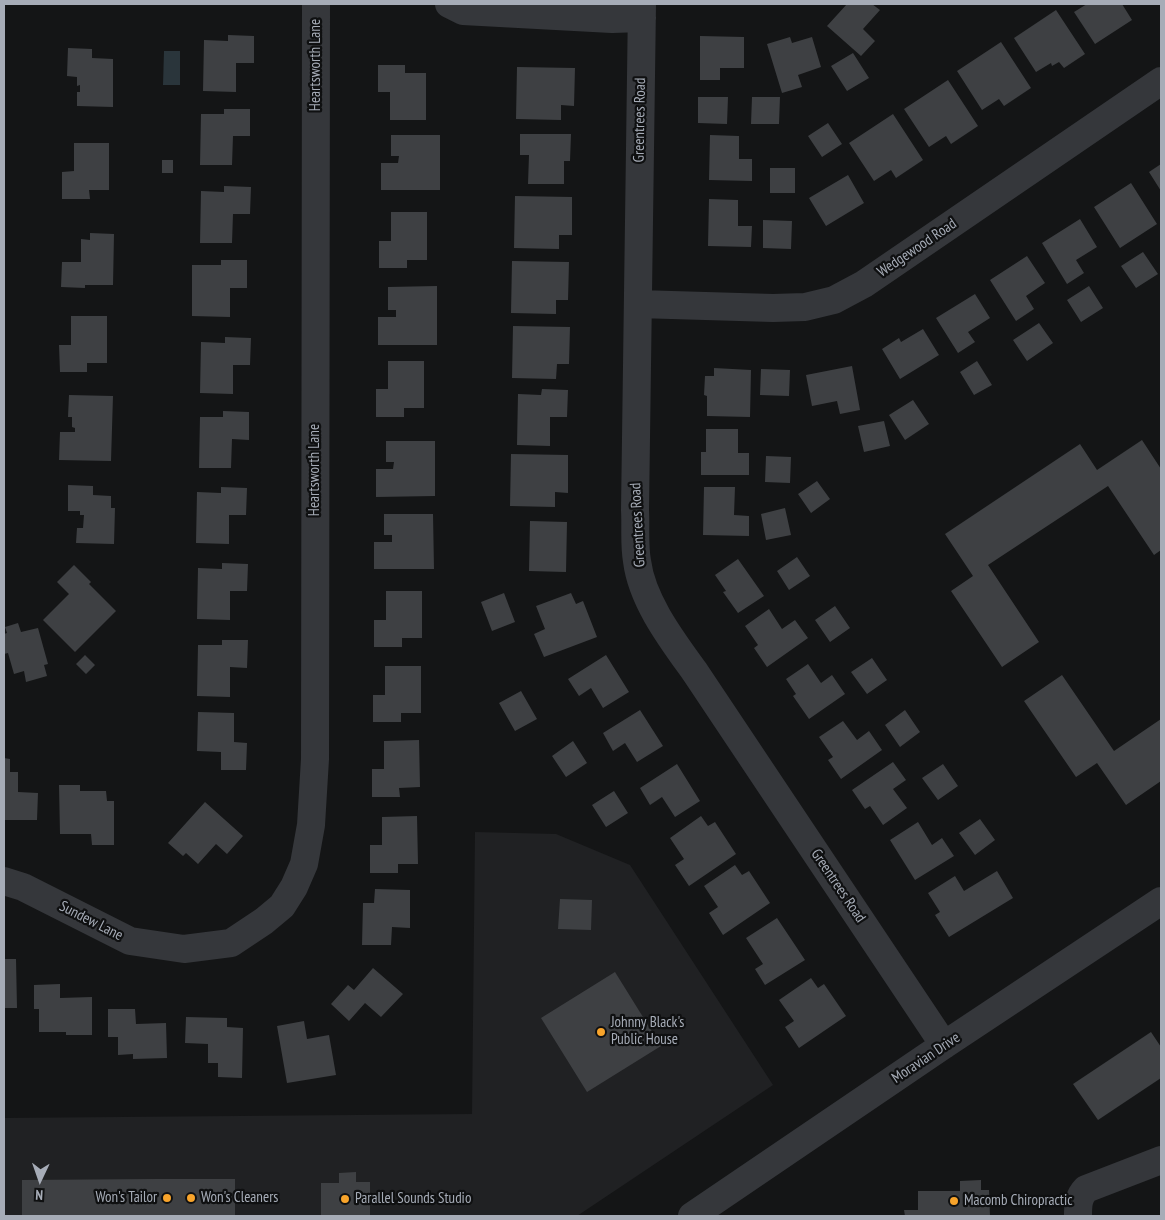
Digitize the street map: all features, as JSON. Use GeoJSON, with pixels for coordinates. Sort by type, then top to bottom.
{"type":"FeatureCollection","features":[{"type":"Feature","properties":{"kind":"street","name":"Heartsworth Lane"},"geometry":{"type":"LineString","coordinates":[[264,921],[282,906],[294,887],[304,864],[311,825],[315,759],[316,4]]}},
{"type":"Feature","properties":{"kind":"street"},"geometry":{"type":"LineString","coordinates":[[449,4],[463,11],[612,19],[642,11]]}},
{"type":"Feature","properties":{"kind":"street","name":"Greentrees Road"},"geometry":{"type":"LineString","coordinates":[[642,11],[635,510],[637,560],[644,590],[670,637],[944,1045]]}},
{"type":"Feature","properties":{"kind":"street","name":"Wedgewood Road"},"geometry":{"type":"LineString","coordinates":[[638,304],[773,308],[805,307],[834,300],[864,284],[1161,81]]}},
{"type":"Feature","properties":{"kind":"street","name":"Sundew Lane"},"geometry":{"type":"LineString","coordinates":[[4,881],[23,886],[130,941],[184,949],[231,943],[264,921]]}},
{"type":"Feature","properties":{"kind":"street","name":"Moravian Drive"},"geometry":{"type":"LineString","coordinates":[[692,1216],[1161,901]]}},
{"type":"Feature","properties":{"kind":"street"},"geometry":{"type":"LineString","coordinates":[[1078,1216],[1079,1200],[1081,1194],[1086,1189],[1161,1160]]}},
{"type":"Feature","properties":{"kind":"shaded area"},"geometry":{"type":"Polygon","coordinates":[[[164,51],[180,51],[180,85],[163,85],[164,51]]]}},
{"type":"Feature","properties":{"kind":"shaded area"},"geometry":{"type":"Polygon","coordinates":[[[475,832],[556,834],[630,865],[773,1085],[577,1216],[4,1216],[4,1118],[472,1114],[475,832]]]}},
{"type":"Feature","properties":{"kind":"building"},"geometry":{"type":"Polygon","coordinates":[[[847,4],[872,4],[880,10],[863,29],[875,41],[861,56],[827,26],[847,4]]]}},
{"type":"Feature","properties":{"kind":"building"},"geometry":{"type":"Polygon","coordinates":[[[1087,4],[1122,4],[1132,20],[1095,44],[1074,12],[1087,4]]]}},
{"type":"Feature","properties":{"kind":"building"},"geometry":{"type":"Polygon","coordinates":[[[1056,10],[1085,54],[1064,68],[1059,62],[1052,66],[1051,63],[1036,72],[1014,38],[1056,10]]]}},
{"type":"Feature","properties":{"kind":"building"},"geometry":{"type":"Polygon","coordinates":[[[228,35],[254,36],[254,63],[236,63],[236,92],[203,91],[204,40],[228,41],[228,35]]]}},
{"type":"Feature","properties":{"kind":"building"},"geometry":{"type":"Polygon","coordinates":[[[700,36],[744,37],[744,68],[720,68],[720,80],[700,80],[700,36]]]}},
{"type":"Feature","properties":{"kind":"building"},"geometry":{"type":"Polygon","coordinates":[[[790,37],[792,43],[812,37],[821,67],[798,75],[802,87],[782,93],[767,44],[790,37]]]}},
{"type":"Feature","properties":{"kind":"building"},"geometry":{"type":"Polygon","coordinates":[[[1001,42],[1031,88],[1004,106],[999,99],[982,110],[957,71],[1001,42]]]}},
{"type":"Feature","properties":{"kind":"building"},"geometry":{"type":"Polygon","coordinates":[[[68,48],[92,49],[92,58],[113,59],[113,107],[77,106],[77,92],[80,92],[80,85],[77,86],[77,77],[67,76],[68,48]]]}},
{"type":"Feature","properties":{"kind":"building"},"geometry":{"type":"Polygon","coordinates":[[[853,53],[869,78],[847,91],[831,66],[853,53]]]}},
{"type":"Feature","properties":{"kind":"building"},"geometry":{"type":"Polygon","coordinates":[[[378,65],[405,65],[405,73],[426,73],[426,120],[390,120],[390,92],[378,92],[378,65]]]}},
{"type":"Feature","properties":{"kind":"building"},"geometry":{"type":"Polygon","coordinates":[[[517,67],[575,68],[574,106],[561,105],[561,120],[516,119],[517,67]]]}},
{"type":"Feature","properties":{"kind":"building"},"geometry":{"type":"Polygon","coordinates":[[[948,80],[978,126],[951,144],[946,136],[929,147],[904,109],[948,80]]]}},
{"type":"Feature","properties":{"kind":"building"},"geometry":{"type":"Polygon","coordinates":[[[698,97],[728,97],[727,124],[698,123],[698,97]]]}},
{"type":"Feature","properties":{"kind":"building"},"geometry":{"type":"Polygon","coordinates":[[[752,97],[780,97],[779,124],[751,124],[752,97]]]}},
{"type":"Feature","properties":{"kind":"building"},"geometry":{"type":"Polygon","coordinates":[[[224,109],[250,109],[250,136],[233,136],[232,165],[200,165],[201,114],[224,114],[224,109]]]}},
{"type":"Feature","properties":{"kind":"building"},"geometry":{"type":"Polygon","coordinates":[[[893,114],[923,160],[896,178],[891,170],[874,181],[849,143],[893,114]]]}},
{"type":"Feature","properties":{"kind":"building"},"geometry":{"type":"Polygon","coordinates":[[[828,123],[842,144],[822,157],[808,136],[828,123]]]}},
{"type":"Feature","properties":{"kind":"building"},"geometry":{"type":"Polygon","coordinates":[[[520,134],[571,134],[570,161],[564,161],[564,184],[528,184],[529,155],[520,155],[520,134]]]}},
{"type":"Feature","properties":{"kind":"building"},"geometry":{"type":"Polygon","coordinates":[[[391,135],[440,135],[440,190],[381,190],[381,163],[398,163],[399,156],[391,156],[391,135]]]}},
{"type":"Feature","properties":{"kind":"building"},"geometry":{"type":"Polygon","coordinates":[[[710,135],[739,136],[739,159],[752,159],[752,181],[709,180],[710,135]]]}},
{"type":"Feature","properties":{"kind":"building"},"geometry":{"type":"Polygon","coordinates":[[[74,143],[109,143],[109,190],[89,190],[90,199],[62,199],[62,172],[74,171],[74,143]]]}},
{"type":"Feature","properties":{"kind":"building"},"geometry":{"type":"Polygon","coordinates":[[[162,160],[173,160],[173,173],[162,173],[162,160]]]}},
{"type":"Feature","properties":{"kind":"building"},"geometry":{"type":"Polygon","coordinates":[[[1161,164],[1161,191],[1149,172],[1161,164]]]}},
{"type":"Feature","properties":{"kind":"building"},"geometry":{"type":"Polygon","coordinates":[[[770,168],[795,168],[795,193],[770,193],[770,168]]]}},
{"type":"Feature","properties":{"kind":"building"},"geometry":{"type":"Polygon","coordinates":[[[848,175],[864,203],[826,226],[809,198],[848,175]]]}},
{"type":"Feature","properties":{"kind":"building"},"geometry":{"type":"Polygon","coordinates":[[[1131,183],[1157,224],[1120,248],[1094,207],[1131,183]]]}},
{"type":"Feature","properties":{"kind":"building"},"geometry":{"type":"Polygon","coordinates":[[[224,186],[251,187],[250,214],[233,214],[232,243],[200,243],[201,191],[224,192],[224,186]]]}},
{"type":"Feature","properties":{"kind":"building"},"geometry":{"type":"Polygon","coordinates":[[[515,196],[572,197],[572,235],[559,235],[559,249],[514,248],[515,196]]]}},
{"type":"Feature","properties":{"kind":"building"},"geometry":{"type":"Polygon","coordinates":[[[709,199],[738,200],[738,226],[752,226],[751,247],[708,246],[709,199]]]}},
{"type":"Feature","properties":{"kind":"building"},"geometry":{"type":"Polygon","coordinates":[[[391,212],[427,212],[427,260],[407,260],[407,268],[379,268],[379,241],[391,241],[391,212]]]}},
{"type":"Feature","properties":{"kind":"building"},"geometry":{"type":"Polygon","coordinates":[[[1080,219],[1097,247],[1076,260],[1084,273],[1067,284],[1042,243],[1080,219]]]}},
{"type":"Feature","properties":{"kind":"building"},"geometry":{"type":"Polygon","coordinates":[[[763,220],[792,221],[791,249],[763,248],[763,220]]]}},
{"type":"Feature","properties":{"kind":"building"},"geometry":{"type":"Polygon","coordinates":[[[90,233],[114,234],[113,285],[85,285],[85,288],[61,287],[62,262],[81,262],[81,239],[90,240],[90,233]]]}},
{"type":"Feature","properties":{"kind":"building"},"geometry":{"type":"Polygon","coordinates":[[[1143,252],[1158,274],[1136,288],[1121,266],[1143,252]]]}},
{"type":"Feature","properties":{"kind":"building"},"geometry":{"type":"Polygon","coordinates":[[[1027,256],[1045,283],[1026,296],[1034,309],[1016,321],[990,280],[1027,256]]]}},
{"type":"Feature","properties":{"kind":"building"},"geometry":{"type":"Polygon","coordinates":[[[221,260],[247,260],[247,288],[230,288],[230,317],[192,316],[192,265],[221,265],[221,260]]]}},
{"type":"Feature","properties":{"kind":"building"},"geometry":{"type":"Polygon","coordinates":[[[512,261],[569,262],[568,300],[556,300],[556,314],[511,313],[512,261]]]}},
{"type":"Feature","properties":{"kind":"building"},"geometry":{"type":"Polygon","coordinates":[[[437,286],[437,345],[378,345],[378,317],[396,317],[396,310],[388,310],[388,287],[437,286]]]}},
{"type":"Feature","properties":{"kind":"building"},"geometry":{"type":"Polygon","coordinates":[[[1089,286],[1103,308],[1081,322],[1067,300],[1089,286]]]}},
{"type":"Feature","properties":{"kind":"building"},"geometry":{"type":"Polygon","coordinates":[[[975,294],[990,318],[968,332],[975,342],[958,353],[936,318],[975,294]]]}},
{"type":"Feature","properties":{"kind":"building"},"geometry":{"type":"Polygon","coordinates":[[[71,316],[107,316],[107,363],[87,363],[87,372],[60,372],[59,345],[71,345],[71,316]]]}},
{"type":"Feature","properties":{"kind":"building"},"geometry":{"type":"Polygon","coordinates":[[[1039,323],[1053,343],[1027,361],[1013,340],[1039,323]]]}},
{"type":"Feature","properties":{"kind":"building"},"geometry":{"type":"Polygon","coordinates":[[[513,326],[570,327],[569,364],[557,364],[556,379],[512,378],[513,326]]]}},
{"type":"Feature","properties":{"kind":"building"},"geometry":{"type":"Polygon","coordinates":[[[923,329],[939,355],[900,379],[882,349],[899,338],[901,342],[923,329]]]}},
{"type":"Feature","properties":{"kind":"building"},"geometry":{"type":"Polygon","coordinates":[[[225,337],[251,338],[250,365],[233,365],[233,394],[200,393],[201,342],[225,343],[225,337]]]}},
{"type":"Feature","properties":{"kind":"building"},"geometry":{"type":"Polygon","coordinates":[[[388,361],[424,361],[424,408],[404,408],[404,417],[376,417],[376,389],[388,389],[388,361]]]}},
{"type":"Feature","properties":{"kind":"building"},"geometry":{"type":"Polygon","coordinates":[[[977,361],[992,385],[974,395],[960,372],[977,361]]]}},
{"type":"Feature","properties":{"kind":"building"},"geometry":{"type":"Polygon","coordinates":[[[852,366],[860,410],[840,414],[837,401],[812,406],[806,375],[852,366]]]}},
{"type":"Feature","properties":{"kind":"building"},"geometry":{"type":"Polygon","coordinates":[[[714,368],[751,370],[750,417],[707,416],[707,396],[704,395],[705,376],[714,376],[714,368]]]}},
{"type":"Feature","properties":{"kind":"building"},"geometry":{"type":"Polygon","coordinates":[[[761,369],[790,370],[789,396],[760,395],[761,369]]]}},
{"type":"Feature","properties":{"kind":"building"},"geometry":{"type":"Polygon","coordinates":[[[542,389],[568,390],[567,417],[550,417],[550,446],[517,445],[518,394],[541,395],[542,389]]]}},
{"type":"Feature","properties":{"kind":"building"},"geometry":{"type":"Polygon","coordinates":[[[69,395],[113,396],[111,461],[59,460],[60,432],[75,432],[75,428],[72,427],[72,417],[68,417],[69,395]]]}},
{"type":"Feature","properties":{"kind":"building"},"geometry":{"type":"Polygon","coordinates":[[[913,400],[929,424],[905,440],[889,415],[913,400]]]}},
{"type":"Feature","properties":{"kind":"building"},"geometry":{"type":"Polygon","coordinates":[[[223,411],[249,412],[249,440],[232,439],[231,468],[199,468],[200,417],[223,417],[223,411]]]}},
{"type":"Feature","properties":{"kind":"building"},"geometry":{"type":"Polygon","coordinates":[[[884,421],[890,446],[864,452],[858,426],[884,421]]]}},
{"type":"Feature","properties":{"kind":"building"},"geometry":{"type":"Polygon","coordinates":[[[706,429],[738,429],[738,453],[749,453],[749,475],[701,475],[701,452],[706,452],[706,429]]]}},
{"type":"Feature","properties":{"kind":"building"},"geometry":{"type":"Polygon","coordinates":[[[1142,440],[1161,469],[1161,550],[1154,555],[1108,486],[988,565],[1039,642],[1002,667],[951,591],[973,576],[945,534],[1080,444],[1097,470],[1142,440]]]}},
{"type":"Feature","properties":{"kind":"building"},"geometry":{"type":"Polygon","coordinates":[[[386,441],[435,441],[435,496],[376,497],[376,469],[393,469],[394,462],[386,462],[386,441]]]}},
{"type":"Feature","properties":{"kind":"building"},"geometry":{"type":"Polygon","coordinates":[[[511,454],[568,455],[568,493],[555,492],[555,507],[510,506],[511,454]]]}},
{"type":"Feature","properties":{"kind":"building"},"geometry":{"type":"Polygon","coordinates":[[[766,456],[791,457],[790,483],[765,482],[766,456]]]}},
{"type":"Feature","properties":{"kind":"building"},"geometry":{"type":"Polygon","coordinates":[[[817,481],[830,499],[811,513],[798,494],[817,481]]]}},
{"type":"Feature","properties":{"kind":"building"},"geometry":{"type":"Polygon","coordinates":[[[68,485],[93,486],[93,495],[111,496],[111,508],[115,508],[114,544],[76,543],[77,528],[83,528],[84,515],[80,515],[80,511],[68,511],[68,485]]]}},
{"type":"Feature","properties":{"kind":"building"},"geometry":{"type":"Polygon","coordinates":[[[221,487],[247,488],[246,515],[229,515],[229,544],[196,543],[197,492],[221,493],[221,487]]]}},
{"type":"Feature","properties":{"kind":"building"},"geometry":{"type":"Polygon","coordinates":[[[704,487],[735,487],[734,515],[749,516],[749,536],[703,535],[704,487]]]}},
{"type":"Feature","properties":{"kind":"building"},"geometry":{"type":"Polygon","coordinates":[[[785,508],[791,535],[766,540],[761,514],[785,508]]]}},
{"type":"Feature","properties":{"kind":"building"},"geometry":{"type":"Polygon","coordinates":[[[384,514],[433,514],[434,569],[374,569],[374,542],[392,542],[392,535],[384,535],[384,514]]]}},
{"type":"Feature","properties":{"kind":"building"},"geometry":{"type":"Polygon","coordinates":[[[530,521],[567,522],[566,572],[529,571],[530,521]]]}},
{"type":"Feature","properties":{"kind":"building"},"geometry":{"type":"Polygon","coordinates":[[[797,557],[810,576],[789,590],[777,571],[797,557]]]}},
{"type":"Feature","properties":{"kind":"building"},"geometry":{"type":"Polygon","coordinates":[[[738,559],[764,596],[738,613],[723,592],[726,591],[715,575],[738,559]]]}},
{"type":"Feature","properties":{"kind":"building"},"geometry":{"type":"Polygon","coordinates":[[[222,563],[248,564],[247,591],[230,591],[230,620],[197,619],[198,568],[222,569],[222,563]]]}},
{"type":"Feature","properties":{"kind":"building"},"geometry":{"type":"Polygon","coordinates":[[[74,565],[91,582],[89,584],[116,611],[75,652],[43,620],[69,594],[57,582],[74,565]]]}},
{"type":"Feature","properties":{"kind":"building"},"geometry":{"type":"Polygon","coordinates":[[[386,591],[422,591],[422,638],[402,638],[402,647],[374,647],[374,620],[386,620],[386,591]]]}},
{"type":"Feature","properties":{"kind":"building"},"geometry":{"type":"Polygon","coordinates":[[[504,593],[515,622],[492,631],[481,602],[504,593]]]}},
{"type":"Feature","properties":{"kind":"building"},"geometry":{"type":"Polygon","coordinates":[[[571,593],[576,604],[583,601],[597,637],[544,657],[534,634],[545,629],[536,606],[571,593]]]}},
{"type":"Feature","properties":{"kind":"building"},"geometry":{"type":"Polygon","coordinates":[[[835,606],[850,628],[830,642],[815,620],[835,606]]]}},
{"type":"Feature","properties":{"kind":"building"},"geometry":{"type":"Polygon","coordinates":[[[769,609],[782,629],[795,620],[808,638],[767,667],[754,648],[758,645],[745,626],[769,609]]]}},
{"type":"Feature","properties":{"kind":"building"},"geometry":{"type":"Polygon","coordinates":[[[18,623],[21,632],[38,628],[48,664],[44,665],[47,676],[26,682],[24,671],[14,674],[8,653],[4,654],[4,634],[7,633],[5,627],[18,623]]]}},
{"type":"Feature","properties":{"kind":"building"},"geometry":{"type":"Polygon","coordinates":[[[222,640],[248,640],[247,668],[230,667],[230,697],[197,696],[198,645],[222,645],[222,640]]]}},
{"type":"Feature","properties":{"kind":"building"},"geometry":{"type":"Polygon","coordinates":[[[85,655],[95,665],[86,674],[76,664],[85,655]]]}},
{"type":"Feature","properties":{"kind":"building"},"geometry":{"type":"Polygon","coordinates":[[[606,655],[629,692],[603,708],[591,688],[579,696],[568,679],[606,655]]]}},
{"type":"Feature","properties":{"kind":"building"},"geometry":{"type":"Polygon","coordinates":[[[872,658],[887,680],[867,694],[851,672],[872,658]]]}},
{"type":"Feature","properties":{"kind":"building"},"geometry":{"type":"Polygon","coordinates":[[[808,664],[821,683],[832,675],[845,694],[809,719],[793,696],[796,694],[786,679],[808,664]]]}},
{"type":"Feature","properties":{"kind":"building"},"geometry":{"type":"Polygon","coordinates":[[[385,666],[421,666],[421,713],[401,713],[401,722],[373,722],[373,695],[385,695],[385,666]]]}},
{"type":"Feature","properties":{"kind":"building"},"geometry":{"type":"Polygon","coordinates":[[[1062,675],[1114,751],[1161,719],[1161,781],[1126,805],[1097,763],[1076,777],[1024,701],[1062,675]]]}},
{"type":"Feature","properties":{"kind":"building"},"geometry":{"type":"Polygon","coordinates":[[[521,691],[537,719],[515,731],[499,703],[521,691]]]}},
{"type":"Feature","properties":{"kind":"building"},"geometry":{"type":"Polygon","coordinates":[[[640,710],[663,746],[637,762],[625,743],[613,751],[603,733],[640,710]]]}},
{"type":"Feature","properties":{"kind":"building"},"geometry":{"type":"Polygon","coordinates":[[[905,710],[920,732],[900,747],[885,725],[905,710]]]}},
{"type":"Feature","properties":{"kind":"building"},"geometry":{"type":"Polygon","coordinates":[[[198,712],[234,713],[234,742],[247,743],[246,770],[221,770],[221,752],[197,751],[198,712]]]}},
{"type":"Feature","properties":{"kind":"building"},"geometry":{"type":"Polygon","coordinates":[[[843,721],[857,740],[869,731],[882,750],[841,779],[828,760],[833,757],[819,737],[843,721]]]}},
{"type":"Feature","properties":{"kind":"building"},"geometry":{"type":"Polygon","coordinates":[[[419,740],[420,787],[399,788],[400,797],[372,797],[372,769],[384,769],[384,741],[419,740]]]}},
{"type":"Feature","properties":{"kind":"building"},"geometry":{"type":"Polygon","coordinates":[[[573,741],[587,763],[566,777],[552,756],[573,741]]]}},
{"type":"Feature","properties":{"kind":"building"},"geometry":{"type":"Polygon","coordinates":[[[4,758],[10,759],[10,772],[18,772],[18,792],[38,793],[37,820],[4,820],[4,758]]]}},
{"type":"Feature","properties":{"kind":"building"},"geometry":{"type":"Polygon","coordinates":[[[893,762],[906,780],[893,789],[907,808],[883,825],[870,806],[865,809],[852,790],[893,762]]]}},
{"type":"Feature","properties":{"kind":"building"},"geometry":{"type":"Polygon","coordinates":[[[677,764],[700,801],[675,817],[662,797],[650,805],[640,788],[677,764]]]}},
{"type":"Feature","properties":{"kind":"building"},"geometry":{"type":"Polygon","coordinates":[[[943,764],[958,786],[938,800],[922,778],[943,764]]]}},
{"type":"Feature","properties":{"kind":"building"},"geometry":{"type":"Polygon","coordinates":[[[59,785],[80,785],[80,791],[106,791],[107,801],[114,801],[114,845],[92,845],[91,834],[60,834],[59,785]]]}},
{"type":"Feature","properties":{"kind":"building"},"geometry":{"type":"Polygon","coordinates":[[[614,791],[628,813],[606,827],[592,805],[614,791]]]}},
{"type":"Feature","properties":{"kind":"building"},"geometry":{"type":"Polygon","coordinates":[[[205,802],[243,836],[227,854],[216,844],[198,864],[186,853],[183,856],[168,843],[205,802]]]}},
{"type":"Feature","properties":{"kind":"building"},"geometry":{"type":"Polygon","coordinates":[[[417,816],[418,864],[398,864],[398,873],[370,873],[370,845],[382,845],[382,817],[417,816]]]}},
{"type":"Feature","properties":{"kind":"building"},"geometry":{"type":"Polygon","coordinates":[[[701,816],[708,826],[715,822],[736,854],[689,886],[675,865],[684,859],[670,838],[701,816]]]}},
{"type":"Feature","properties":{"kind":"building"},"geometry":{"type":"Polygon","coordinates":[[[980,819],[995,840],[975,855],[959,833],[980,819]]]}},
{"type":"Feature","properties":{"kind":"building"},"geometry":{"type":"Polygon","coordinates":[[[918,822],[932,845],[942,838],[954,856],[915,880],[890,840],[918,822]]]}},
{"type":"Feature","properties":{"kind":"building"},"geometry":{"type":"Polygon","coordinates":[[[735,865],[742,875],[749,871],[770,903],[723,935],[709,913],[718,907],[704,886],[735,865]]]}},
{"type":"Feature","properties":{"kind":"building"},"geometry":{"type":"Polygon","coordinates":[[[997,871],[1013,898],[949,937],[935,915],[940,912],[928,893],[955,876],[964,891],[997,871]]]}},
{"type":"Feature","properties":{"kind":"building"},"geometry":{"type":"Polygon","coordinates":[[[375,889],[410,890],[410,928],[392,927],[391,945],[362,945],[363,903],[374,903],[375,889]]]}},
{"type":"Feature","properties":{"kind":"building"},"geometry":{"type":"Polygon","coordinates":[[[560,899],[592,900],[591,930],[558,929],[560,899]]]}},
{"type":"Feature","properties":{"kind":"building"},"geometry":{"type":"Polygon","coordinates":[[[777,918],[805,960],[765,985],[755,969],[763,964],[746,938],[777,918]]]}},
{"type":"Feature","properties":{"kind":"building"},"geometry":{"type":"Polygon","coordinates":[[[4,959],[16,959],[17,1008],[4,1008],[4,959]]]}},
{"type":"Feature","properties":{"kind":"building"},"geometry":{"type":"Polygon","coordinates":[[[373,968],[403,994],[381,1017],[365,1003],[349,1021],[331,1004],[348,985],[354,990],[373,968]]]}},
{"type":"Feature","properties":{"kind":"building","name":"Johnny Black's Public House"},"geometry":{"type":"Polygon","coordinates":[[[615,972],[661,1046],[587,1092],[541,1018],[615,972]]]}},
{"type":"Feature","properties":{"kind":"building"},"geometry":{"type":"Polygon","coordinates":[[[811,978],[818,988],[824,984],[846,1016],[799,1048],[785,1027],[794,1021],[779,1000],[811,978]]]}},
{"type":"Feature","properties":{"kind":"building"},"geometry":{"type":"Polygon","coordinates":[[[60,984],[60,998],[92,997],[92,1035],[66,1035],[66,1032],[39,1032],[39,1009],[34,1009],[34,985],[60,984]]]}},
{"type":"Feature","properties":{"kind":"building"},"geometry":{"type":"Polygon","coordinates":[[[108,1009],[135,1009],[136,1024],[166,1023],[167,1058],[133,1059],[133,1054],[118,1055],[118,1037],[108,1037],[108,1009]]]}},
{"type":"Feature","properties":{"kind":"building"},"geometry":{"type":"Polygon","coordinates":[[[186,1017],[227,1018],[227,1027],[243,1028],[242,1078],[218,1077],[218,1063],[208,1063],[208,1044],[185,1043],[186,1017]]]}},
{"type":"Feature","properties":{"kind":"building"},"geometry":{"type":"Polygon","coordinates":[[[304,1021],[307,1039],[329,1035],[336,1075],[287,1083],[277,1026],[304,1021]]]}},
{"type":"Feature","properties":{"kind":"building"},"geometry":{"type":"Polygon","coordinates":[[[1151,1032],[1161,1047],[1161,1078],[1098,1120],[1073,1084],[1151,1032]]]}},
{"type":"Feature","properties":{"kind":"building","name":"Parallel Sounds Studio"},"geometry":{"type":"Polygon","coordinates":[[[356,1172],[356,1182],[370,1182],[370,1216],[321,1216],[321,1183],[339,1183],[339,1173],[356,1172]]]}},
{"type":"Feature","properties":{"kind":"building"},"geometry":{"type":"Polygon","coordinates":[[[235,1179],[235,1216],[22,1216],[22,1180],[235,1179]]]}},
{"type":"Feature","properties":{"kind":"building","name":"Macomb Chiropractic"},"geometry":{"type":"Polygon","coordinates":[[[981,1180],[981,1190],[989,1190],[990,1216],[905,1216],[904,1210],[918,1210],[918,1191],[960,1191],[960,1181],[981,1180]]]}},
{"type":"Feature","properties":{"kind":"place","name":"Johnny Black's Public House"},"geometry":{"type":"Point","coordinates":[601,1032]}},
{"type":"Feature","properties":{"kind":"place","name":"Won's Tailor"},"geometry":{"type":"Point","coordinates":[167,1198]}},
{"type":"Feature","properties":{"kind":"place","name":"Won's Cleaners"},"geometry":{"type":"Point","coordinates":[191,1198]}},
{"type":"Feature","properties":{"kind":"place","name":"Parallel Sounds Studio"},"geometry":{"type":"Point","coordinates":[345,1199]}},
{"type":"Feature","properties":{"kind":"place","name":"Macomb Chiropractic"},"geometry":{"type":"Point","coordinates":[954,1201]}}]}
